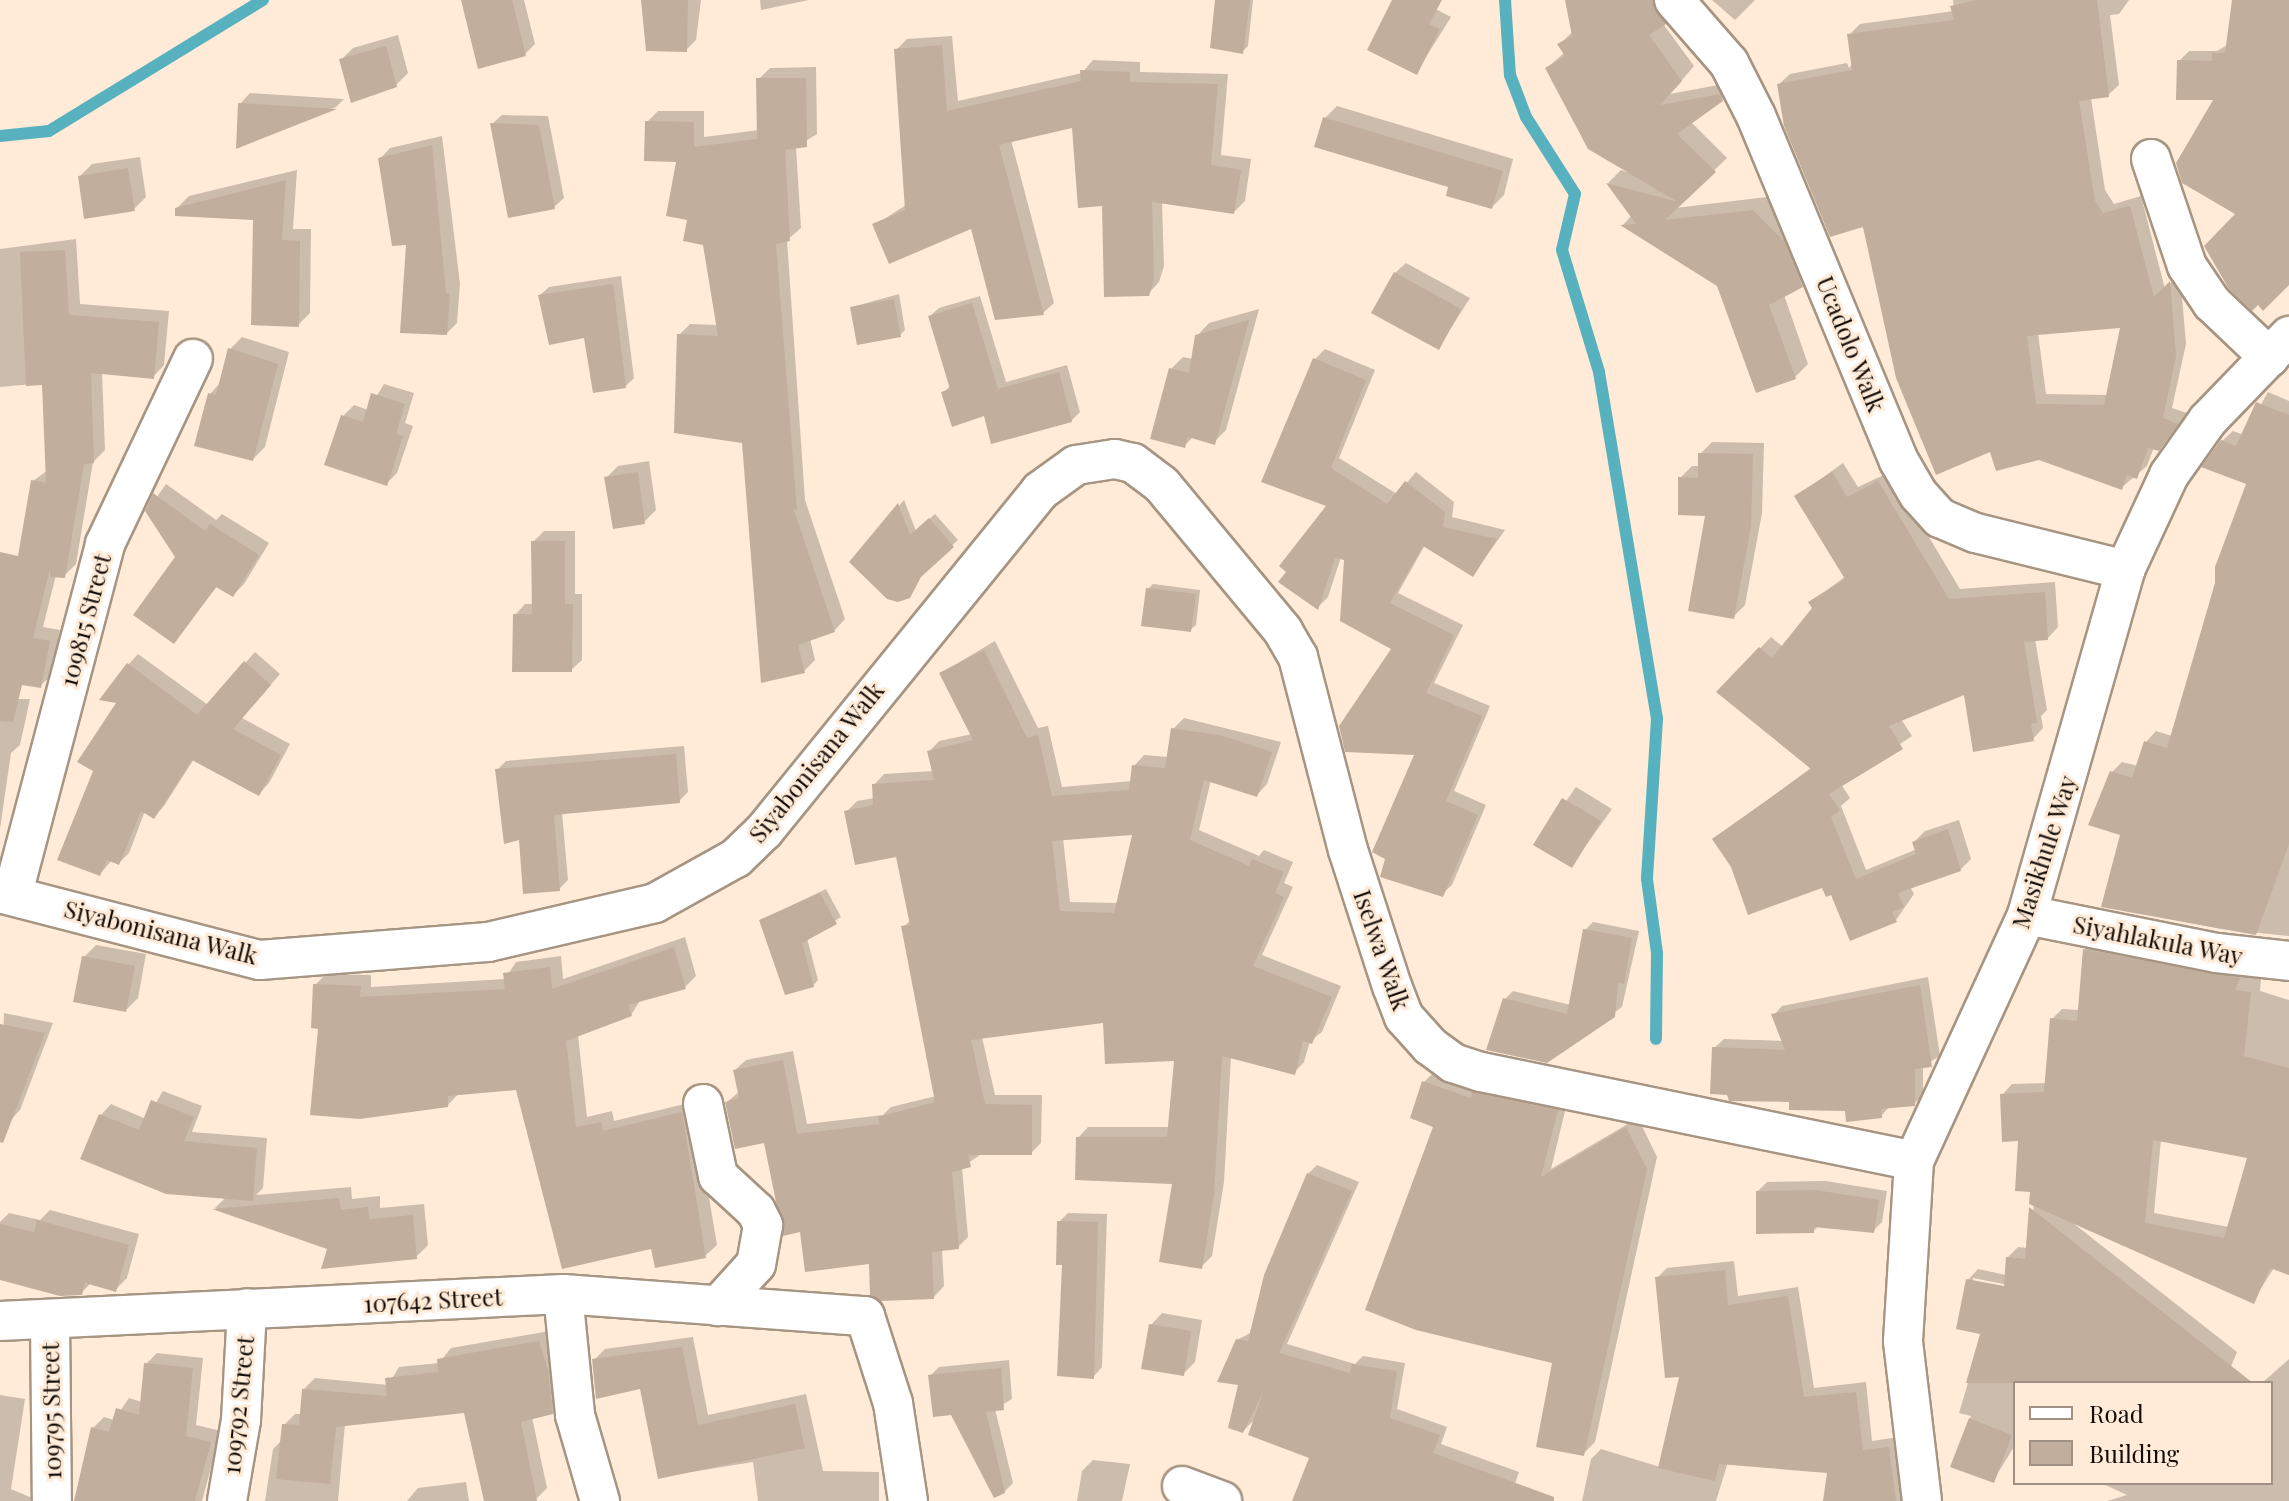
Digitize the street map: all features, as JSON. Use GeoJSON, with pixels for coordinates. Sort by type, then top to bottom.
{"type":"FeatureCollection","features":[{"type":"Feature","properties":{"kind":"street","name":"Ucadolo Walk"},"geometry":{"type":"LineString","coordinates":[[1674,0],[1729,63],[1756,116],[1899,461],[1919,495],[1940,518],[1976,533],[2125,570]]}},
{"type":"Feature","properties":{"kind":"street"},"geometry":{"type":"LineString","coordinates":[[2151,159],[2187,266],[2212,303],[2279,347]]}},
{"type":"Feature","properties":{"kind":"street","name":"Masikhule Way"},"geometry":{"type":"LineString","coordinates":[[1922,1501],[1903,1341],[1914,1161],[2027,915],[2125,570],[2169,475],[2208,420],[2279,347]]}},
{"type":"Feature","properties":{"kind":"street","name":"109815 Street"},"geometry":{"type":"LineString","coordinates":[[6,893],[105,544],[193,359]]}},
{"type":"Feature","properties":{"kind":"street","name":"Siyabonisana Walk"},"geometry":{"type":"LineString","coordinates":[[6,893],[260,960],[488,942],[655,903],[736,858],[764,831],[1004,532],[1040,491],[1076,465],[1115,459],[1133,463],[1162,485],[1175,506],[1201,529]]}},
{"type":"Feature","properties":{"kind":"street","name":"Iselwa Walk"},"geometry":{"type":"LineString","coordinates":[[1201,529],[1298,657],[1348,850],[1392,986],[1404,1017],[1430,1046],[1453,1063],[1481,1072],[1914,1161]]}},
{"type":"Feature","properties":{"kind":"street","name":"Siyahlakula Way"},"geometry":{"type":"LineString","coordinates":[[2027,915],[2217,953],[2289,961]]}},
{"type":"Feature","properties":{"kind":"street"},"geometry":{"type":"LineString","coordinates":[[703,1104],[718,1176],[756,1211],[763,1225],[756,1264],[718,1306]]}},
{"type":"Feature","properties":{"kind":"street"},"geometry":{"type":"LineString","coordinates":[[563,1294],[575,1415],[600,1501]]}},
{"type":"Feature","properties":{"kind":"street","name":"107642 Street"},"geometry":{"type":"LineString","coordinates":[[0,1321],[563,1294],[865,1316],[893,1403],[908,1501]]}},
{"type":"Feature","properties":{"kind":"street","name":"109792 Street"},"geometry":{"type":"LineString","coordinates":[[227,1501],[241,1420],[247,1308]]}},
{"type":"Feature","properties":{"kind":"street","name":"109795 Street"},"geometry":{"type":"LineString","coordinates":[[50,1320],[52,1501]]}},
{"type":"Feature","properties":{"kind":"street"},"geometry":{"type":"LineString","coordinates":[[1182,1486],[1222,1501]]}},
{"type":"Feature","properties":{"kind":"building"},"geometry":{"type":"Polygon","coordinates":[[[461,0],[512,0],[526,56],[478,69],[461,0]]]}},
{"type":"Feature","properties":{"kind":"building"},"geometry":{"type":"Polygon","coordinates":[[[641,0],[688,0],[687,52],[646,51],[641,0]]]}},
{"type":"Feature","properties":{"kind":"building"},"geometry":{"type":"Polygon","coordinates":[[[1215,0],[1250,0],[1243,54],[1210,48],[1215,0]]]}},
{"type":"Feature","properties":{"kind":"building"},"geometry":{"type":"Polygon","coordinates":[[[1392,0],[1442,0],[1429,24],[1440,29],[1417,75],[1367,50],[1392,0]]]}},
{"type":"Feature","properties":{"kind":"building"},"geometry":{"type":"Polygon","coordinates":[[[1565,0],[1653,0],[1666,24],[1649,35],[1682,81],[1660,105],[1720,94],[1723,101],[1677,134],[1716,172],[1665,220],[1753,210],[1784,241],[1803,287],[1769,305],[1796,379],[1756,393],[1717,286],[1620,225],[1636,224],[1606,183],[1678,202],[1588,149],[1545,68],[1565,56],[1557,44],[1572,36],[1565,0]]]}},
{"type":"Feature","properties":{"kind":"building"},"geometry":{"type":"Polygon","coordinates":[[[1977,0],[2097,0],[2109,97],[2079,101],[2095,201],[2103,213],[2130,206],[2154,297],[2170,281],[2176,356],[2163,418],[2178,424],[2159,451],[2148,448],[2137,479],[2127,475],[2122,490],[2039,460],[1996,471],[1990,452],[1936,475],[1896,378],[1863,227],[1830,237],[1784,126],[1777,84],[1852,70],[1847,34],[1954,20],[1950,6],[1977,0]],[[2120,328],[2027,336],[2036,404],[2104,405],[2120,328]]]}},
{"type":"Feature","properties":{"kind":"building"},"geometry":{"type":"Polygon","coordinates":[[[2232,0],[2289,0],[2289,285],[2263,311],[2258,305],[2252,311],[2229,289],[2204,246],[2235,214],[2182,183],[2176,163],[2213,100],[2176,100],[2177,60],[2212,61],[2212,53],[2225,53],[2232,0]]]}},
{"type":"Feature","properties":{"kind":"building"},"geometry":{"type":"Polygon","coordinates":[[[942,45],[947,111],[1081,81],[1080,70],[1130,72],[1130,82],[1218,84],[1211,165],[1241,170],[1234,214],[1152,202],[1154,279],[1149,296],[1104,297],[1102,206],[1078,208],[1072,128],[999,145],[1044,315],[995,320],[971,229],[889,264],[872,224],[905,210],[894,49],[942,45]]]}},
{"type":"Feature","properties":{"kind":"building"},"geometry":{"type":"Polygon","coordinates":[[[386,46],[397,87],[351,103],[339,59],[386,46]]]}},
{"type":"Feature","properties":{"kind":"building"},"geometry":{"type":"Polygon","coordinates":[[[756,78],[806,78],[807,147],[785,150],[790,241],[776,244],[797,511],[793,507],[835,632],[798,645],[805,673],[761,683],[742,443],[674,433],[677,334],[718,336],[703,245],[683,241],[687,220],[666,216],[676,162],[644,161],[645,121],[694,122],[694,147],[757,139],[756,78]]]}},
{"type":"Feature","properties":{"kind":"building"},"geometry":{"type":"Polygon","coordinates":[[[238,103],[337,109],[236,149],[238,103]]]}},
{"type":"Feature","properties":{"kind":"building"},"geometry":{"type":"Polygon","coordinates":[[[1323,117],[1503,171],[1492,209],[1446,196],[1448,187],[1314,147],[1323,117]]]}},
{"type":"Feature","properties":{"kind":"building"},"geometry":{"type":"Polygon","coordinates":[[[490,123],[539,125],[555,209],[508,218],[490,123]]]}},
{"type":"Feature","properties":{"kind":"building"},"geometry":{"type":"Polygon","coordinates":[[[432,145],[446,293],[450,293],[447,335],[400,333],[406,245],[392,246],[378,158],[432,145]]]}},
{"type":"Feature","properties":{"kind":"building"},"geometry":{"type":"Polygon","coordinates":[[[128,168],[135,211],[84,219],[78,176],[128,168]]]}},
{"type":"Feature","properties":{"kind":"building"},"geometry":{"type":"Polygon","coordinates":[[[286,180],[282,240],[300,241],[299,327],[251,325],[253,220],[175,216],[175,208],[286,180]]]}},
{"type":"Feature","properties":{"kind":"building"},"geometry":{"type":"Polygon","coordinates":[[[65,250],[69,315],[159,322],[154,379],[91,373],[94,463],[84,464],[65,578],[50,577],[50,568],[33,638],[50,641],[41,688],[22,685],[13,722],[0,721],[0,552],[18,556],[31,480],[46,483],[42,385],[26,386],[20,252],[65,250]]]}},
{"type":"Feature","properties":{"kind":"building"},"geometry":{"type":"Polygon","coordinates":[[[1394,272],[1461,309],[1439,350],[1371,313],[1394,272]]]}},
{"type":"Feature","properties":{"kind":"building"},"geometry":{"type":"Polygon","coordinates":[[[613,284],[626,388],[593,393],[584,338],[549,345],[538,295],[613,284]]]}},
{"type":"Feature","properties":{"kind":"building"},"geometry":{"type":"Polygon","coordinates":[[[894,299],[901,337],[857,345],[850,307],[894,299]]]}},
{"type":"Feature","properties":{"kind":"building"},"geometry":{"type":"Polygon","coordinates":[[[972,303],[998,389],[1059,372],[1072,422],[991,444],[984,416],[952,427],[941,392],[950,389],[928,316],[972,303]]]}},
{"type":"Feature","properties":{"kind":"building"},"geometry":{"type":"Polygon","coordinates":[[[1249,320],[1215,445],[1188,437],[1185,448],[1150,439],[1169,368],[1189,373],[1195,335],[1249,320]]]}},
{"type":"Feature","properties":{"kind":"building"},"geometry":{"type":"Polygon","coordinates":[[[228,348],[278,364],[253,461],[194,446],[208,393],[216,395],[228,348]]]}},
{"type":"Feature","properties":{"kind":"building"},"geometry":{"type":"Polygon","coordinates":[[[1313,358],[1366,380],[1331,468],[1387,504],[1405,481],[1445,512],[1443,527],[1497,539],[1473,577],[1423,546],[1390,603],[1454,635],[1426,693],[1482,716],[1446,801],[1478,815],[1443,897],[1380,877],[1385,859],[1372,852],[1414,755],[1345,752],[1339,726],[1391,649],[1340,621],[1344,560],[1335,558],[1318,610],[1278,582],[1286,572],[1279,566],[1326,506],[1261,482],[1313,358]]]}},
{"type":"Feature","properties":{"kind":"building"},"geometry":{"type":"Polygon","coordinates":[[[371,393],[405,404],[396,434],[403,436],[387,486],[324,465],[341,415],[363,422],[371,393]]]}},
{"type":"Feature","properties":{"kind":"building"},"geometry":{"type":"Polygon","coordinates":[[[2256,402],[2289,415],[2289,844],[2256,935],[2101,907],[2120,835],[2088,825],[2110,771],[2132,778],[2144,741],[2167,748],[2215,583],[2215,567],[2246,484],[2201,467],[2221,440],[2236,446],[2256,402]]]}},
{"type":"Feature","properties":{"kind":"building"},"geometry":{"type":"Polygon","coordinates":[[[1698,453],[1753,454],[1751,526],[1734,619],[1688,611],[1705,516],[1678,515],[1678,477],[1698,478],[1698,453]]]}},
{"type":"Feature","properties":{"kind":"building"},"geometry":{"type":"Polygon","coordinates":[[[638,472],[645,524],[613,529],[604,477],[638,472]]]}},
{"type":"Feature","properties":{"kind":"building"},"geometry":{"type":"Polygon","coordinates":[[[1832,472],[1847,497],[1878,481],[1949,599],[2045,592],[2048,640],[2024,642],[2037,723],[2031,724],[2034,741],[1973,752],[1964,695],[1889,726],[1903,749],[1829,794],[1840,810],[1831,817],[1856,879],[1916,854],[1912,842],[1948,829],[1961,871],[1898,893],[1904,907],[1892,912],[1897,922],[1850,941],[1831,895],[1826,897],[1822,888],[1748,915],[1731,867],[1712,839],[1811,769],[1716,692],[1759,647],[1772,658],[1812,608],[1808,602],[1845,579],[1794,496],[1832,472]]]}},
{"type":"Feature","properties":{"kind":"building"},"geometry":{"type":"Polygon","coordinates":[[[153,493],[205,531],[210,524],[259,555],[233,597],[216,587],[174,644],[133,615],[175,557],[145,511],[153,493]]]}},
{"type":"Feature","properties":{"kind":"building"},"geometry":{"type":"Polygon","coordinates":[[[898,503],[910,535],[929,518],[954,547],[921,577],[910,598],[898,602],[887,599],[849,562],[898,503]]]}},
{"type":"Feature","properties":{"kind":"building"},"geometry":{"type":"Polygon","coordinates":[[[531,541],[565,541],[565,604],[573,604],[572,672],[512,672],[513,614],[532,614],[531,541]]]}},
{"type":"Feature","properties":{"kind":"building"},"geometry":{"type":"Polygon","coordinates":[[[1146,588],[1196,594],[1191,632],[1141,626],[1146,588]]]}},
{"type":"Feature","properties":{"kind":"building"},"geometry":{"type":"Polygon","coordinates":[[[984,650],[1027,738],[1038,735],[1052,796],[1129,790],[1132,765],[1165,768],[1171,728],[1223,736],[1272,752],[1257,797],[1204,780],[1190,840],[1249,866],[1252,859],[1284,872],[1275,893],[1284,897],[1253,966],[1332,997],[1312,1044],[1303,1041],[1295,1075],[1222,1056],[1214,1194],[1202,1269],[1159,1262],[1172,1184],[1075,1180],[1076,1137],[1167,1137],[1174,1061],[1105,1064],[1103,1023],[971,1040],[985,1104],[1032,1105],[1032,1155],[968,1155],[971,1167],[952,1172],[959,1249],[932,1252],[934,1299],[880,1301],[870,1295],[869,1264],[805,1272],[800,1232],[783,1236],[764,1143],[735,1149],[725,1102],[739,1098],[733,1070],[783,1060],[797,1134],[880,1124],[878,1117],[935,1102],[901,926],[910,925],[896,857],[855,865],[844,811],[873,805],[872,784],[934,780],[927,751],[973,740],[939,673],[984,650]],[[1132,835],[1052,841],[1060,911],[1114,913],[1132,835]]]}},
{"type":"Feature","properties":{"kind":"building"},"geometry":{"type":"Polygon","coordinates":[[[244,661],[271,685],[233,729],[281,755],[259,796],[192,760],[154,819],[141,811],[119,865],[107,860],[100,876],[57,860],[93,771],[77,762],[116,703],[99,700],[127,663],[197,715],[244,661]]]}},
{"type":"Feature","properties":{"kind":"building"},"geometry":{"type":"Polygon","coordinates":[[[676,754],[680,803],[554,815],[560,891],[523,894],[519,840],[504,844],[495,769],[676,754]]]}},
{"type":"Feature","properties":{"kind":"building"},"geometry":{"type":"Polygon","coordinates":[[[1562,798],[1601,821],[1572,868],[1533,845],[1562,798]]]}},
{"type":"Feature","properties":{"kind":"building"},"geometry":{"type":"Polygon","coordinates":[[[820,893],[837,924],[802,943],[814,987],[785,995],[759,920],[820,893]]]}},
{"type":"Feature","properties":{"kind":"building"},"geometry":{"type":"Polygon","coordinates":[[[1583,929],[1632,938],[1624,984],[1618,983],[1615,1017],[1547,1063],[1486,1050],[1503,998],[1567,1014],[1583,929]]]}},
{"type":"Feature","properties":{"kind":"building"},"geometry":{"type":"Polygon","coordinates":[[[674,947],[686,989],[628,1005],[632,1016],[566,1041],[576,1127],[601,1122],[603,1131],[682,1112],[706,1258],[655,1268],[651,1249],[562,1269],[516,1090],[448,1096],[448,1107],[360,1119],[310,1115],[318,1029],[311,1028],[313,984],[361,986],[360,997],[505,989],[503,973],[550,967],[552,989],[674,947]]]}},
{"type":"Feature","properties":{"kind":"building"},"geometry":{"type":"Polygon","coordinates":[[[2083,949],[2240,978],[2235,990],[2251,992],[2244,1056],[2289,1068],[2289,1275],[2270,1268],[2254,1304],[2029,1204],[2030,1192],[2015,1191],[2018,1141],[2002,1142],[2000,1094],[2044,1092],[2050,1018],[2077,1021],[2083,949]],[[2153,1140],[2145,1223],[2224,1238],[2247,1158],[2153,1140]]]}},
{"type":"Feature","properties":{"kind":"building"},"geometry":{"type":"Polygon","coordinates":[[[82,956],[135,966],[126,1012],[73,1002],[82,956]]]}},
{"type":"Feature","properties":{"kind":"building"},"geometry":{"type":"Polygon","coordinates":[[[1920,985],[1932,1067],[1915,1069],[1915,1106],[1881,1109],[1882,1118],[1846,1122],[1845,1111],[1789,1110],[1789,1102],[1729,1101],[1727,1095],[1710,1094],[1712,1047],[1785,1050],[1771,1014],[1920,985]]]}},
{"type":"Feature","properties":{"kind":"building"},"geometry":{"type":"Polygon","coordinates":[[[0,1024],[45,1033],[3,1143],[0,1142],[0,1024]]]}},
{"type":"Feature","properties":{"kind":"building"},"geometry":{"type":"Polygon","coordinates":[[[1422,1081],[1471,1098],[1472,1092],[1558,1110],[1541,1177],[1626,1127],[1647,1169],[1584,1456],[1536,1447],[1552,1363],[1416,1330],[1365,1310],[1433,1127],[1410,1118],[1422,1081]]]}},
{"type":"Feature","properties":{"kind":"building"},"geometry":{"type":"Polygon","coordinates":[[[151,1100],[194,1117],[184,1141],[257,1148],[253,1201],[166,1194],[80,1159],[99,1114],[139,1130],[151,1100]]]}},
{"type":"Feature","properties":{"kind":"building"},"geometry":{"type":"Polygon","coordinates":[[[1307,1173],[1352,1191],[1279,1353],[1350,1373],[1352,1364],[1397,1371],[1390,1418],[1440,1435],[1433,1453],[1554,1497],[1554,1501],[1292,1501],[1309,1458],[1248,1435],[1264,1390],[1243,1433],[1228,1428],[1238,1385],[1217,1382],[1236,1339],[1248,1341],[1264,1275],[1307,1173]]]}},
{"type":"Feature","properties":{"kind":"building"},"geometry":{"type":"Polygon","coordinates":[[[1815,1190],[1879,1200],[1874,1233],[1814,1227],[1814,1233],[1756,1234],[1756,1191],[1815,1190]]]}},
{"type":"Feature","properties":{"kind":"building"},"geometry":{"type":"Polygon","coordinates":[[[339,1198],[341,1210],[368,1207],[369,1219],[413,1215],[417,1259],[321,1269],[327,1249],[212,1209],[339,1198]]]}},
{"type":"Feature","properties":{"kind":"building"},"geometry":{"type":"Polygon","coordinates":[[[2029,1207],[2250,1381],[1966,1383],[1980,1334],[1956,1329],[1966,1279],[2004,1286],[2006,1257],[2025,1259],[2029,1207]]]}},
{"type":"Feature","properties":{"kind":"building"},"geometry":{"type":"Polygon","coordinates":[[[37,1220],[129,1245],[116,1292],[85,1283],[82,1295],[60,1296],[0,1280],[0,1224],[34,1232],[37,1220]]]}},
{"type":"Feature","properties":{"kind":"building"},"geometry":{"type":"Polygon","coordinates":[[[1057,1221],[1098,1222],[1094,1379],[1057,1376],[1062,1265],[1056,1265],[1057,1221]]]}},
{"type":"Feature","properties":{"kind":"building"},"geometry":{"type":"Polygon","coordinates":[[[1725,1270],[1728,1305],[1788,1296],[1804,1397],[1856,1392],[1863,1450],[1889,1447],[1896,1501],[1823,1501],[1827,1473],[1719,1464],[1715,1481],[1658,1468],[1679,1377],[1665,1378],[1655,1277],[1725,1270]]]}},
{"type":"Feature","properties":{"kind":"building"},"geometry":{"type":"Polygon","coordinates":[[[1149,1324],[1191,1331],[1184,1376],[1141,1369],[1149,1324]]]}},
{"type":"Feature","properties":{"kind":"building"},"geometry":{"type":"Polygon","coordinates":[[[539,1341],[548,1370],[553,1414],[521,1422],[537,1501],[484,1501],[464,1413],[336,1427],[330,1484],[276,1479],[282,1424],[299,1425],[302,1389],[387,1396],[385,1378],[438,1372],[437,1359],[539,1341]]]}},
{"type":"Feature","properties":{"kind":"building"},"geometry":{"type":"Polygon","coordinates":[[[682,1347],[698,1425],[795,1404],[805,1448],[658,1479],[640,1389],[596,1399],[592,1359],[682,1347]]]}},
{"type":"Feature","properties":{"kind":"building"},"geometry":{"type":"Polygon","coordinates":[[[144,1363],[193,1368],[186,1436],[211,1442],[195,1501],[74,1501],[91,1427],[109,1432],[116,1408],[139,1415],[144,1363]]]}},
{"type":"Feature","properties":{"kind":"building"},"geometry":{"type":"Polygon","coordinates":[[[1001,1368],[1004,1410],[986,1412],[1005,1493],[994,1498],[951,1415],[933,1417],[928,1375],[1001,1368]]]}},
{"type":"Feature","properties":{"kind":"building"},"geometry":{"type":"Polygon","coordinates":[[[1969,1418],[2012,1435],[1994,1483],[1950,1467],[1969,1418]]]}},
{"type":"Feature","properties":{"kind":"waterway"},"geometry":{"type":"LineString","coordinates":[[0,136],[49,131],[263,0]]}},
{"type":"Feature","properties":{"kind":"waterway"},"geometry":{"type":"LineString","coordinates":[[1505,0],[1510,75],[1526,117],[1575,194],[1562,250],[1599,372],[1657,719],[1647,879],[1657,953],[1656,1039]]}}]}
